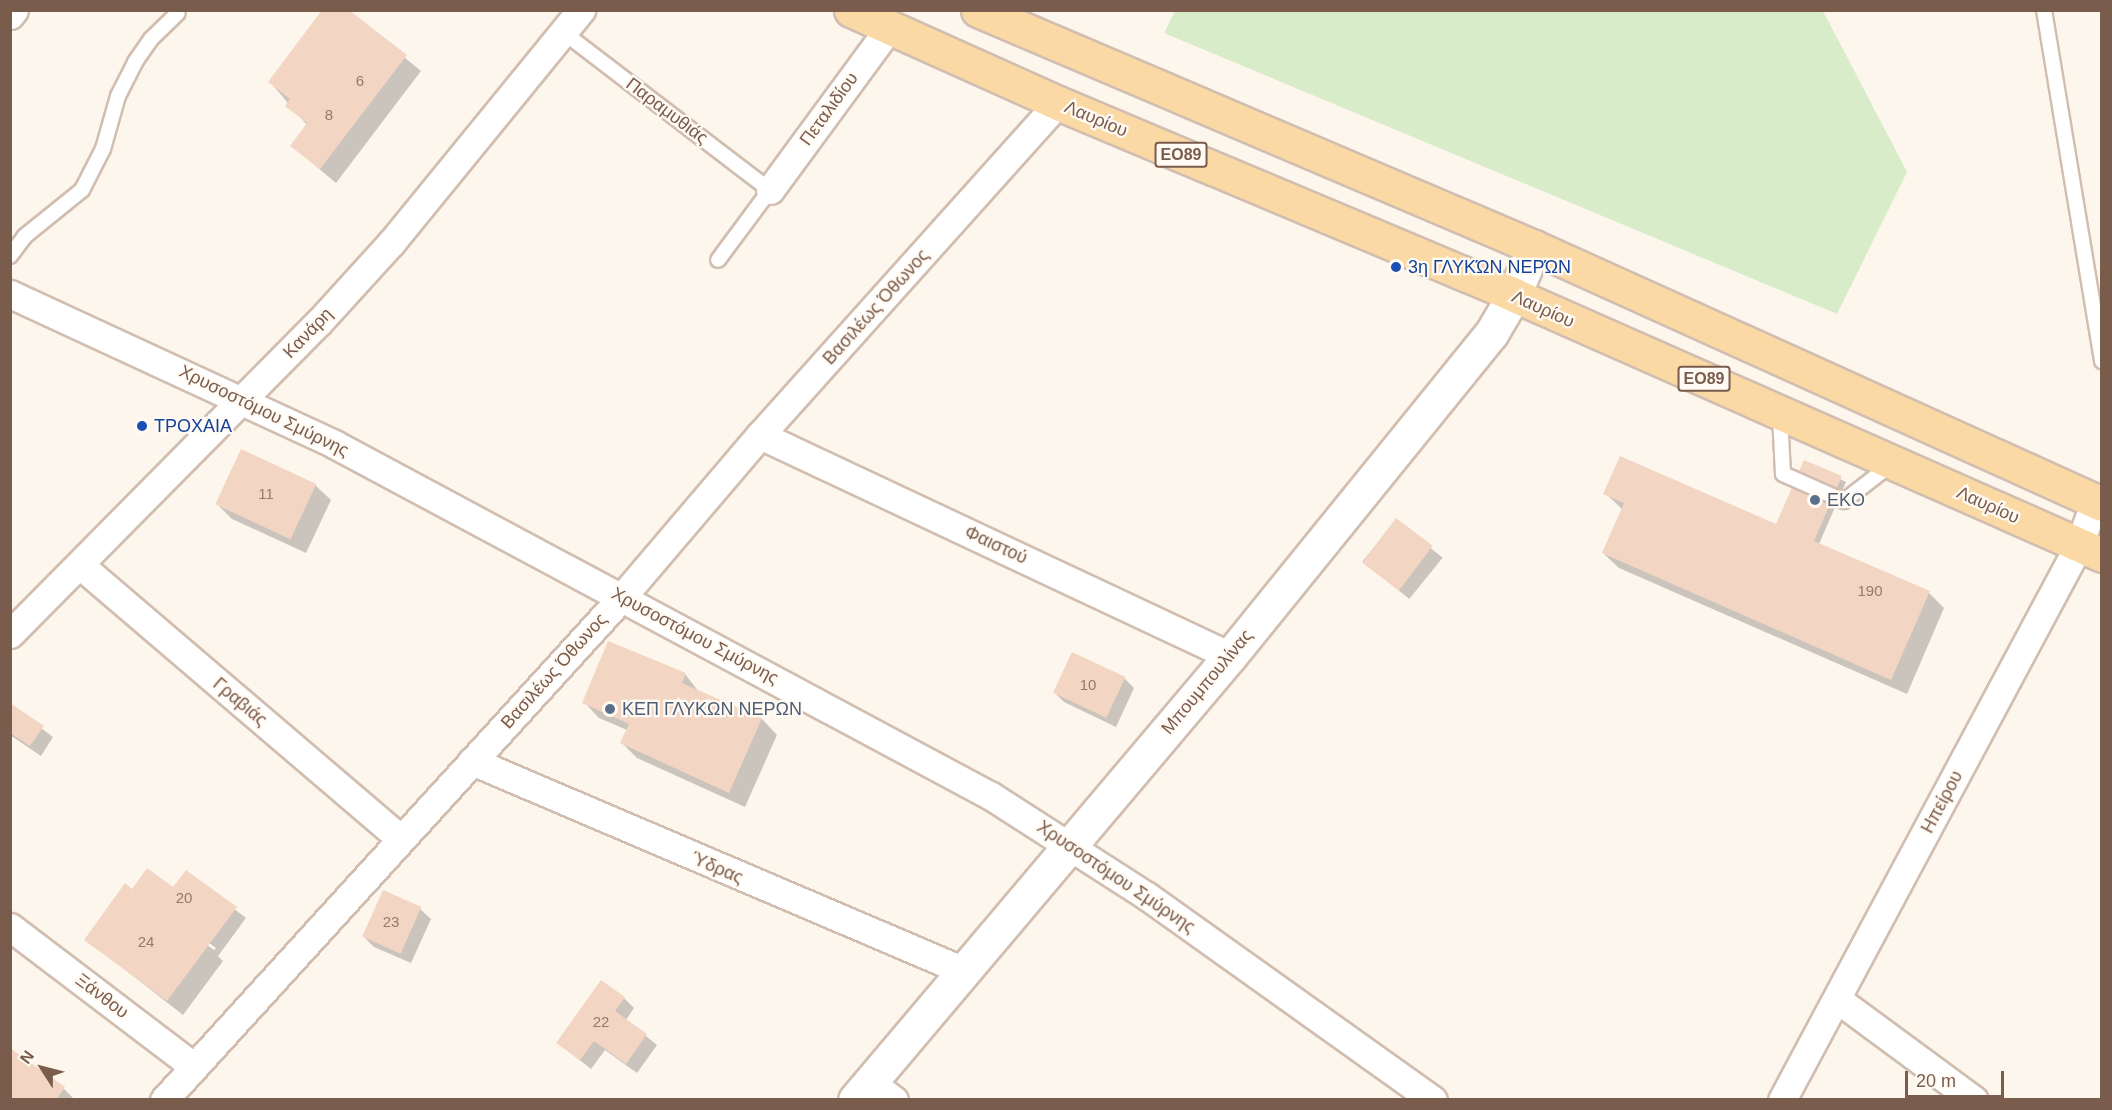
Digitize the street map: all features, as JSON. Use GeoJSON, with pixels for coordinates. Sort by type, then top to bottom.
{"type":"FeatureCollection","features":[{"type":"Feature","properties":{"kind":"main road","name":"Λαυρίου"},"geometry":{"type":"LineString","coordinates":[[851,10],[1058,103],[1514,295],[2090,550]]}},
{"type":"Feature","properties":{"kind":"main road"},"geometry":{"type":"LineString","coordinates":[[978,10],[1534,247],[2099,498]]}},
{"type":"Feature","properties":{"kind":"street"},"geometry":{"type":"LineString","coordinates":[[10,15],[14,10]]}},
{"type":"Feature","properties":{"kind":"street","name":"Κανάρη"},"geometry":{"type":"LineString","coordinates":[[10,634],[244,400],[391,243],[581,10]]}},
{"type":"Feature","properties":{"kind":"street","name":"Πεταλιδίου"},"geometry":{"type":"LineString","coordinates":[[770,190],[889,28]]}},
{"type":"Feature","properties":{"kind":"street","name":"Βασιλέως Όθωνος"},"geometry":{"type":"LineString","coordinates":[[164,1100],[622,597],[760,435],[1058,103]]}},
{"type":"Feature","properties":{"kind":"street","name":"Μπουμπουλίνας"},"geometry":{"type":"LineString","coordinates":[[873,1094],[964,971],[1230,656],[1491,334],[1514,295],[1534,247]]}},
{"type":"Feature","properties":{"kind":"street","name":"Χρυσοστόμου Σμύρνης"},"geometry":{"type":"LineString","coordinates":[[10,294],[244,400],[622,597],[882,736],[1069,844],[1433,1100]]}},
{"type":"Feature","properties":{"kind":"street","name":"Φαιστού"},"geometry":{"type":"LineString","coordinates":[[760,435],[1230,656]]}},
{"type":"Feature","properties":{"kind":"street","name":"Ηπείρου"},"geometry":{"type":"LineString","coordinates":[[1782,1100],[2090,550],[2099,498]]}},
{"type":"Feature","properties":{"kind":"street","name":"Γραβιάς"},"geometry":{"type":"LineString","coordinates":[[80,565],[401,838]]}},
{"type":"Feature","properties":{"kind":"street","name":"Ύδρας"},"geometry":{"type":"LineString","coordinates":[[472,761],[964,971]]}},
{"type":"Feature","properties":{"kind":"street","name":"Ξάνθου"},"geometry":{"type":"LineString","coordinates":[[10,927],[193,1066]]}},
{"type":"Feature","properties":{"kind":"street"},"geometry":{"type":"LineString","coordinates":[[1837,999],[1974,1100]]}},
{"type":"Feature","properties":{"kind":"lane"},"geometry":{"type":"LineString","coordinates":[[2044,10],[2102,361]]}},
{"type":"Feature","properties":{"kind":"lane"},"geometry":{"type":"LineString","coordinates":[[10,256],[25,236],[82,190],[102,149],[118,96],[135,62],[151,39],[178,13]]}},
{"type":"Feature","properties":{"kind":"lane","name":"Παραμυθιάς"},"geometry":{"type":"LineString","coordinates":[[563,33],[770,190]]}},
{"type":"Feature","properties":{"kind":"lane"},"geometry":{"type":"LineString","coordinates":[[718,260],[770,190]]}},
{"type":"Feature","properties":{"kind":"lane"},"geometry":{"type":"LineString","coordinates":[[1780,413],[1783,474],[1844,501],[1894,463]]}},
{"type":"Feature","properties":{"kind":"green space"},"geometry":{"type":"Polygon","coordinates":[[[1175,11],[1823,11],[1907,172],[1837,314],[1164,33],[1175,11]]]}},
{"type":"Feature","properties":{"kind":"building"},"geometry":{"type":"Polygon","coordinates":[[[322,10],[349,10],[407,55],[320,169],[290,146],[307,123],[285,106],[290,99],[268,82],[322,10]]]}},
{"type":"Feature","properties":{"kind":"building"},"geometry":{"type":"Polygon","coordinates":[[[241,449],[316,484],[290,539],[215,504],[241,449]]]}},
{"type":"Feature","properties":{"kind":"building"},"geometry":{"type":"Polygon","coordinates":[[[1620,456],[1776,524],[1804,460],[1842,476],[1814,541],[1930,591],[1891,680],[1602,553],[1624,503],[1603,494],[1620,456]]]}},
{"type":"Feature","properties":{"kind":"building"},"geometry":{"type":"Polygon","coordinates":[[[1396,518],[1433,546],[1399,590],[1362,563],[1396,518]]]}},
{"type":"Feature","properties":{"kind":"building"},"geometry":{"type":"Polygon","coordinates":[[[608,641],[686,673],[682,683],[762,718],[729,793],[620,743],[629,724],[582,703],[608,641]]]}},
{"type":"Feature","properties":{"kind":"building"},"geometry":{"type":"Polygon","coordinates":[[[1072,652],[1125,677],[1106,718],[1053,693],[1072,652]]]}},
{"type":"Feature","properties":{"kind":"building"},"geometry":{"type":"Polygon","coordinates":[[[10,703],[44,726],[30,746],[10,733],[10,703]]]}},
{"type":"Feature","properties":{"kind":"building"},"geometry":{"type":"Polygon","coordinates":[[[147,868],[173,887],[186,870],[237,907],[167,1001],[84,940],[125,883],[132,889],[147,868]]]}},
{"type":"Feature","properties":{"kind":"building"},"geometry":{"type":"Polygon","coordinates":[[[383,890],[421,907],[401,954],[362,937],[383,890]]]}},
{"type":"Feature","properties":{"kind":"building"},"geometry":{"type":"Polygon","coordinates":[[[601,980],[625,997],[615,1011],[647,1034],[626,1064],[594,1041],[580,1060],[556,1043],[601,980]]]}},
{"type":"Feature","properties":{"kind":"building"},"geometry":{"type":"Polygon","coordinates":[[[10,1048],[65,1087],[56,1100],[10,1100],[10,1048]]]}},
{"type":"Feature","properties":{"kind":"place","name":"3η ΓΛΥΚΏΝ ΝΕΡΏΝ"},"geometry":{"type":"Point","coordinates":[1396,267]}},
{"type":"Feature","properties":{"kind":"place","name":"ΤΡΟΧΑΙΑ"},"geometry":{"type":"Point","coordinates":[142,426]}},
{"type":"Feature","properties":{"kind":"place","name":"EKO"},"geometry":{"type":"Point","coordinates":[1815,500]}},
{"type":"Feature","properties":{"kind":"place","name":"ΚΕΠ ΓΛΥΚΩΝ ΝΕΡΩΝ"},"geometry":{"type":"Point","coordinates":[610,709]}}]}
